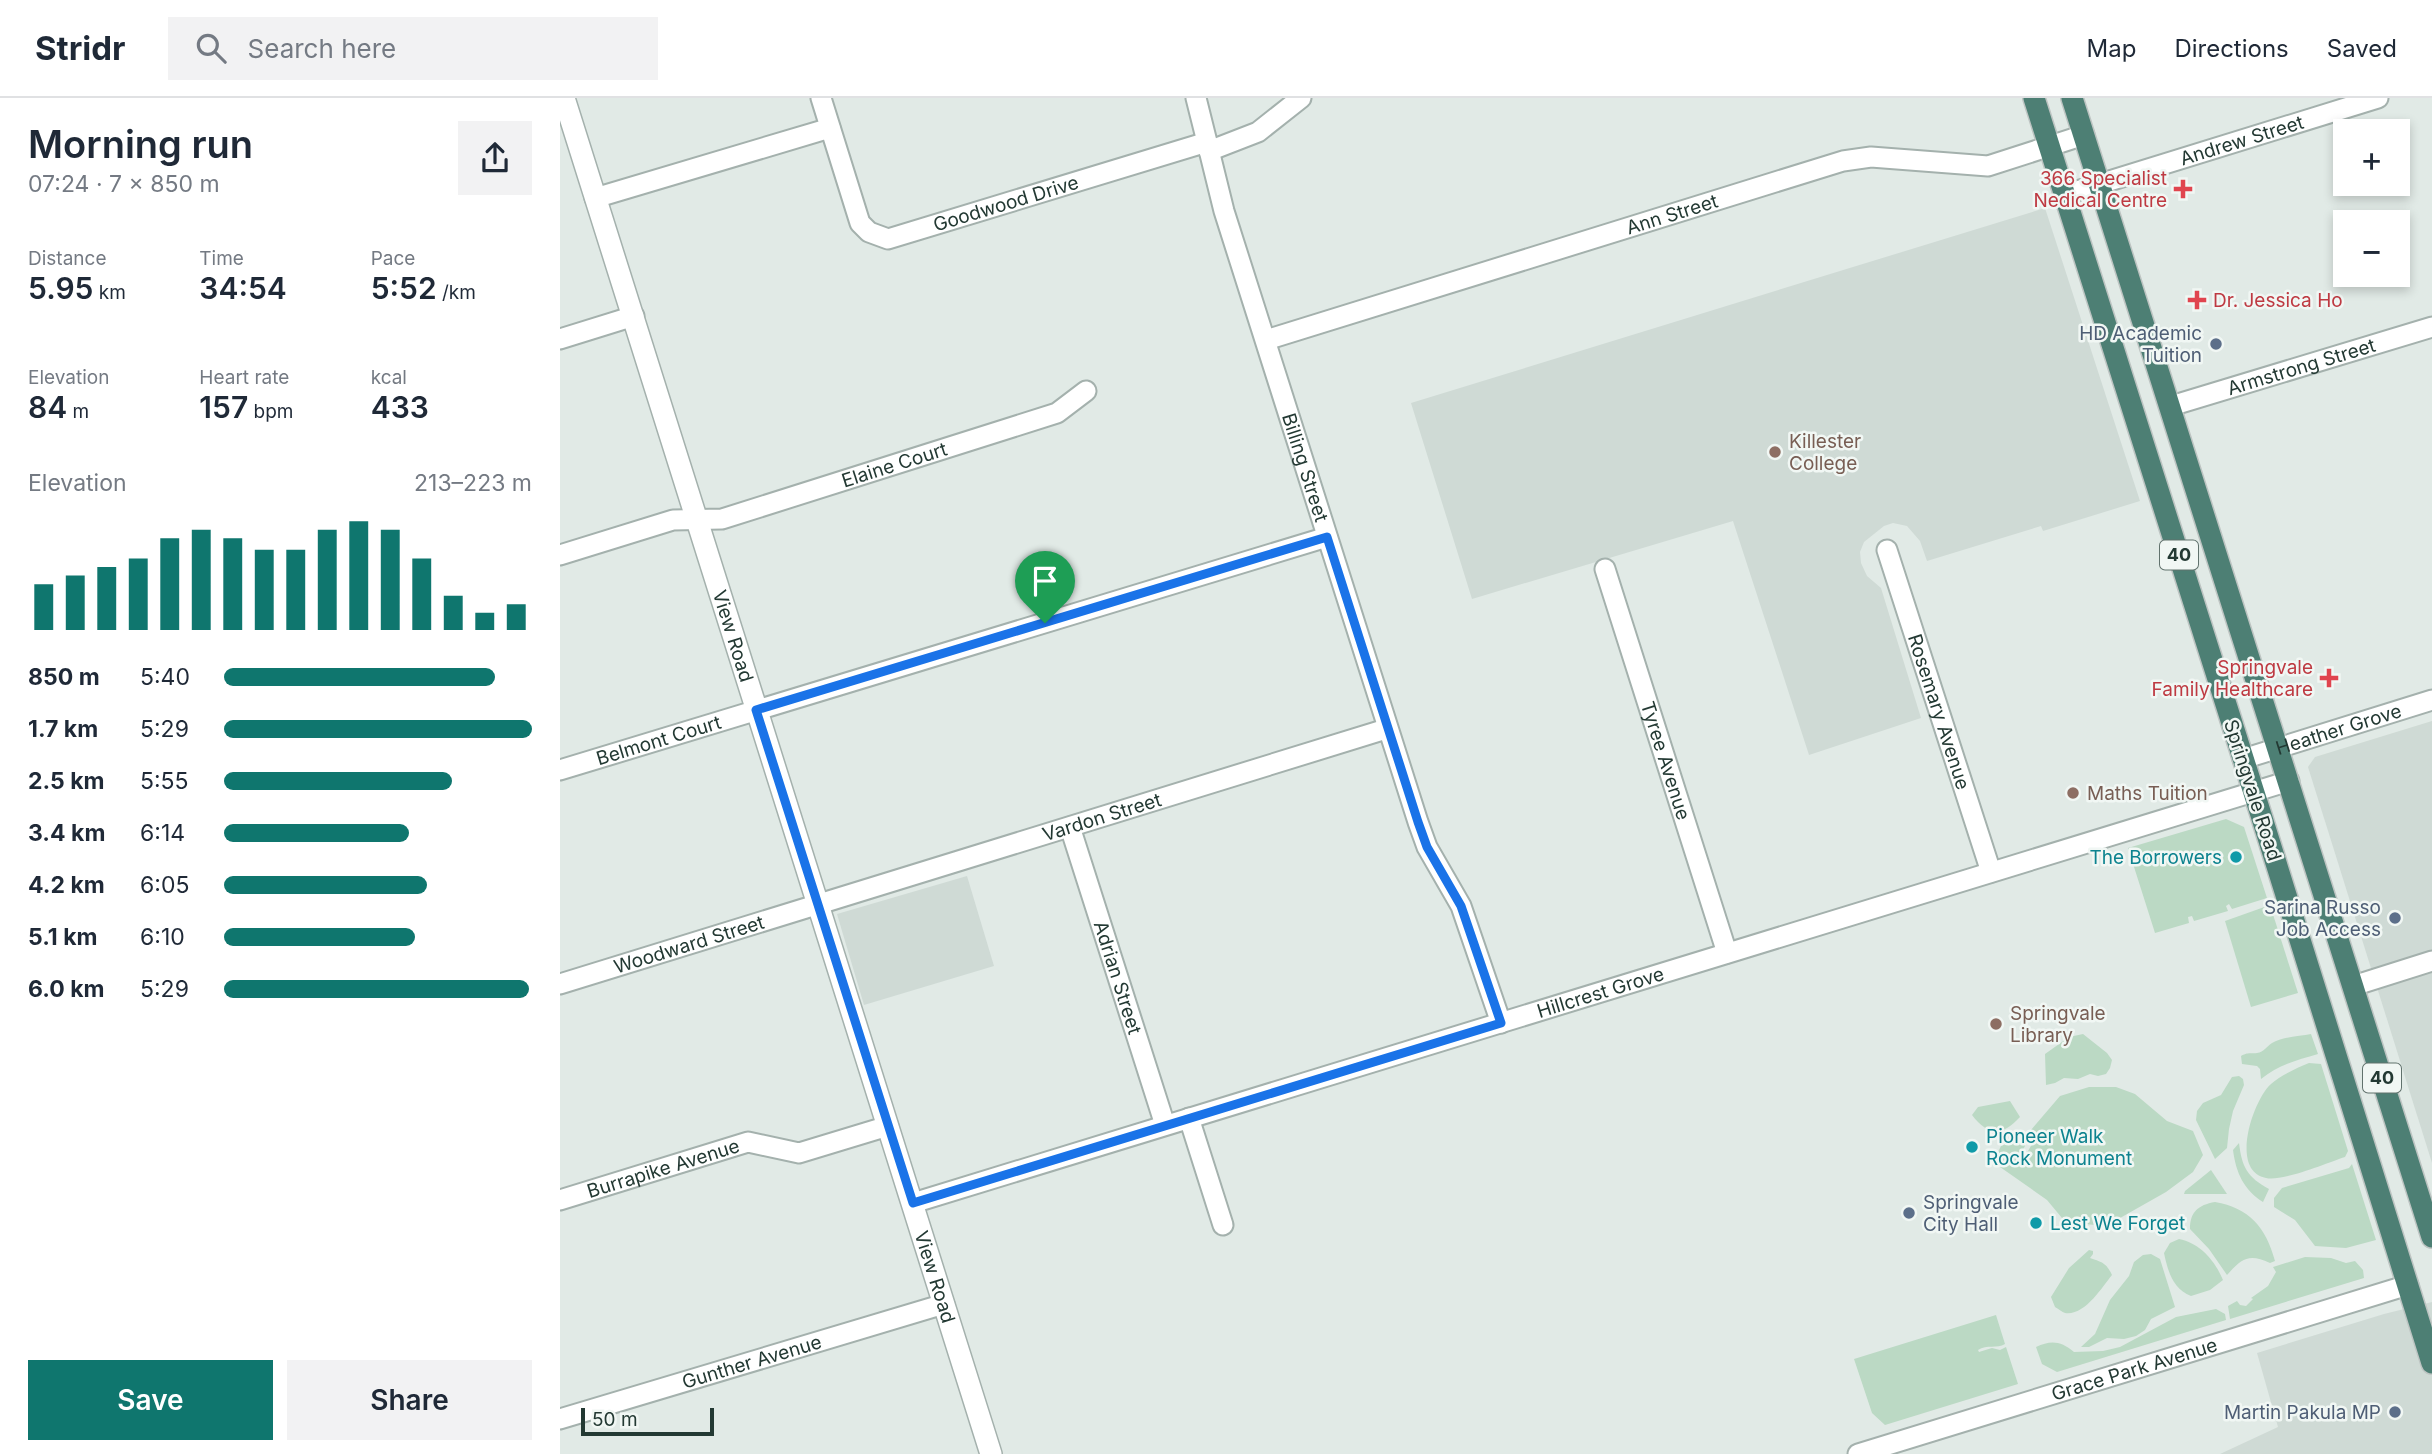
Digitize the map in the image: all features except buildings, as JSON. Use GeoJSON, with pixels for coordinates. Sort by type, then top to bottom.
{"type":"FeatureCollection","features":[{"type":"Feature","properties":{"kind":"highway","name":"Springvale Road"},"geometry":{"type":"LineString","coordinates":[[2034,98],[2432,1363]]}},
{"type":"Feature","properties":{"kind":"highway","name":"Springvale Road"},"geometry":{"type":"LineString","coordinates":[[2072,98],[2432,1237]]}},
{"type":"Feature","properties":{"kind":"highway"},"geometry":{"type":"LineString","coordinates":[[2374,1176],[2410,1165]]}},
{"type":"Feature","properties":{"kind":"street","name":"Goodwood Drive"},"geometry":{"type":"LineString","coordinates":[[821,98],[860,222],[869,232],[888,239],[1258,132],[1301,98]]}},
{"type":"Feature","properties":{"kind":"street"},"geometry":{"type":"LineString","coordinates":[[1196,98],[1208,146]]}},
{"type":"Feature","properties":{"kind":"street","name":"Andrew Street"},"geometry":{"type":"LineString","coordinates":[[2064,195],[2378,98]]}},
{"type":"Feature","properties":{"kind":"street","name":"View Road"},"geometry":{"type":"LineString","coordinates":[[564,112],[596,198],[634,316],[991,1454]]}},
{"type":"Feature","properties":{"kind":"street"},"geometry":{"type":"LineString","coordinates":[[596,198],[830,128]]}},
{"type":"Feature","properties":{"kind":"street","name":"Ann Street"},"geometry":{"type":"LineString","coordinates":[[1266,340],[1843,161],[1871,156],[1988,166],[2084,135]]}},
{"type":"Feature","properties":{"kind":"street","name":"Billing Street"},"geometry":{"type":"LineString","coordinates":[[1208,146],[1224,211],[1387,729],[1427,847],[1461,906],[1501,1023]]}},
{"type":"Feature","properties":{"kind":"street"},"geometry":{"type":"LineString","coordinates":[[560,339],[634,316]]}},
{"type":"Feature","properties":{"kind":"street","name":"Armstrong Street"},"geometry":{"type":"LineString","coordinates":[[2171,406],[2432,327]]}},
{"type":"Feature","properties":{"kind":"street","name":"Elaine Court"},"geometry":{"type":"LineString","coordinates":[[560,555],[673,520],[722,519],[1057,413],[1086,391]]}},
{"type":"Feature","properties":{"kind":"street","name":"Belmont Court"},"geometry":{"type":"LineString","coordinates":[[560,770],[1327,537]]}},
{"type":"Feature","properties":{"kind":"street","name":"Rosemary Avenue"},"geometry":{"type":"LineString","coordinates":[[1887,550],[1991,872]]}},
{"type":"Feature","properties":{"kind":"street","name":"Tyree Avenue"},"geometry":{"type":"LineString","coordinates":[[1605,569],[1727,953]]}},
{"type":"Feature","properties":{"kind":"street","name":"Heather Grove"},"geometry":{"type":"LineString","coordinates":[[2244,759],[2432,700]]}},
{"type":"Feature","properties":{"kind":"street","name":"Vardon Street"},"geometry":{"type":"LineString","coordinates":[[817,905],[1387,729]]}},
{"type":"Feature","properties":{"kind":"street","name":"Hillcrest Grove"},"geometry":{"type":"LineString","coordinates":[[913,1203],[2289,781]]}},
{"type":"Feature","properties":{"kind":"street","name":"Adrian Street"},"geometry":{"type":"LineString","coordinates":[[1070,827],[1165,1125]]}},
{"type":"Feature","properties":{"kind":"street","name":"Woodward Street"},"geometry":{"type":"LineString","coordinates":[[560,984],[817,905]]}},
{"type":"Feature","properties":{"kind":"street"},"geometry":{"type":"LineString","coordinates":[[2353,986],[2432,961]]}},
{"type":"Feature","properties":{"kind":"street"},"geometry":{"type":"LineString","coordinates":[[1189,1118],[1223,1225]]}},
{"type":"Feature","properties":{"kind":"street","name":"Burrapike Avenue"},"geometry":{"type":"LineString","coordinates":[[560,1200],[748,1142],[799,1153],[888,1126]]}},
{"type":"Feature","properties":{"kind":"street","name":"Grace Park Avenue"},"geometry":{"type":"LineString","coordinates":[[1858,1454],[2408,1285]]}},
{"type":"Feature","properties":{"kind":"street","name":"Gunther Avenue"},"geometry":{"type":"LineString","coordinates":[[560,1419],[944,1304]]}},
{"type":"Feature","properties":{"kind":"shaded area","name":"Killester College"},"geometry":{"type":"Polygon","coordinates":[[[2045,208],[2140,501],[2043,531],[2041,526],[1927,561],[1920,541],[1907,526],[1893,523],[1884,526],[1864,542],[1860,552],[1861,563],[1867,576],[1881,588],[1921,718],[1809,755],[1733,521],[1472,599],[1411,403],[2045,208]]]}},
{"type":"Feature","properties":{"kind":"shaded area"},"geometry":{"type":"Polygon","coordinates":[[[2432,721],[2432,1163],[2308,767],[2315,757],[2432,721]]]}},
{"type":"Feature","properties":{"kind":"shaded area"},"geometry":{"type":"Polygon","coordinates":[[[967,876],[994,966],[864,1005],[837,914],[967,876]]]}},
{"type":"Feature","properties":{"kind":"shaded area"},"geometry":{"type":"Polygon","coordinates":[[[2432,1302],[2432,1454],[2220,1454],[2278,1427],[2257,1353],[2432,1302]]]}},
{"type":"Feature","properties":{"kind":"green space"},"geometry":{"type":"Polygon","coordinates":[[[2226,819],[2244,827],[2267,898],[2232,909],[2229,904],[2226,906],[2228,911],[2194,921],[2192,916],[2188,917],[2189,923],[2155,933],[2128,848],[2226,819]]]}},
{"type":"Feature","properties":{"kind":"green space"},"geometry":{"type":"Polygon","coordinates":[[[2270,905],[2298,993],[2251,1007],[2225,921],[2270,905]]]}},
{"type":"Feature","properties":{"kind":"green space"},"geometry":{"type":"Polygon","coordinates":[[[2083,1034],[2112,1060],[2106,1074],[2090,1074],[2078,1079],[2064,1078],[2046,1085],[2045,1054],[2069,1037],[2083,1034]]]}},
{"type":"Feature","properties":{"kind":"green space"},"geometry":{"type":"Polygon","coordinates":[[[2311,1034],[2318,1054],[2281,1067],[2261,1079],[2257,1066],[2242,1064],[2243,1055],[2264,1050],[2281,1039],[2311,1034]]]}},
{"type":"Feature","properties":{"kind":"green space"},"geometry":{"type":"Polygon","coordinates":[[[2309,1063],[2321,1064],[2348,1151],[2345,1157],[2305,1171],[2266,1178],[2255,1173],[2249,1163],[2247,1149],[2248,1134],[2257,1104],[2271,1084],[2309,1063]]]}},
{"type":"Feature","properties":{"kind":"green space"},"geometry":{"type":"Polygon","coordinates":[[[2239,1076],[2244,1085],[2233,1111],[2227,1148],[2215,1159],[2196,1120],[2197,1111],[2203,1103],[2221,1095],[2232,1077],[2239,1076]]]}},
{"type":"Feature","properties":{"kind":"green space"},"geometry":{"type":"Polygon","coordinates":[[[2089,1087],[2116,1087],[2135,1094],[2167,1121],[2193,1131],[2203,1155],[2193,1172],[2166,1192],[2113,1222],[2095,1225],[2075,1223],[2062,1218],[2047,1200],[2000,1167],[1996,1156],[2001,1146],[2025,1135],[2025,1146],[2017,1161],[2028,1151],[2035,1139],[2031,1130],[2060,1096],[2089,1087]]]}},
{"type":"Feature","properties":{"kind":"green space"},"geometry":{"type":"Polygon","coordinates":[[[2010,1101],[2020,1117],[2001,1131],[1984,1127],[1972,1115],[1978,1107],[2010,1101]]]}},
{"type":"Feature","properties":{"kind":"green space"},"geometry":{"type":"Polygon","coordinates":[[[2239,1143],[2247,1170],[2255,1180],[2269,1189],[2263,1202],[2246,1186],[2236,1166],[2233,1150],[2239,1143]]]}},
{"type":"Feature","properties":{"kind":"green space"},"geometry":{"type":"Polygon","coordinates":[[[2352,1164],[2376,1240],[2346,1248],[2315,1246],[2295,1220],[2274,1207],[2274,1198],[2282,1188],[2349,1168],[2352,1164]]]}},
{"type":"Feature","properties":{"kind":"green space"},"geometry":{"type":"Polygon","coordinates":[[[2211,1170],[2227,1194],[2184,1194],[2185,1191],[2211,1170]]]}},
{"type":"Feature","properties":{"kind":"green space"},"geometry":{"type":"Polygon","coordinates":[[[2215,1202],[2247,1214],[2267,1238],[2275,1261],[2270,1263],[2257,1258],[2246,1259],[2227,1275],[2209,1249],[2190,1229],[2196,1210],[2215,1202]]]}},
{"type":"Feature","properties":{"kind":"green space"},"geometry":{"type":"Polygon","coordinates":[[[2179,1239],[2194,1244],[2206,1254],[2223,1280],[2210,1290],[2191,1296],[2180,1289],[2170,1273],[2164,1253],[2170,1243],[2179,1239]]]}},
{"type":"Feature","properties":{"kind":"green space"},"geometry":{"type":"Polygon","coordinates":[[[2089,1250],[2093,1251],[2090,1258],[2105,1265],[2112,1275],[2086,1305],[2072,1313],[2065,1313],[2055,1307],[2051,1297],[2069,1268],[2089,1250]]]}},
{"type":"Feature","properties":{"kind":"green space"},"geometry":{"type":"Polygon","coordinates":[[[2151,1254],[2160,1259],[2175,1307],[2151,1319],[2145,1330],[2136,1336],[2124,1339],[2107,1338],[2089,1347],[2081,1347],[2095,1334],[2110,1300],[2129,1276],[2134,1262],[2143,1255],[2151,1254]]]}},
{"type":"Feature","properties":{"kind":"green space"},"geometry":{"type":"Polygon","coordinates":[[[2305,1257],[2331,1258],[2346,1263],[2355,1261],[2363,1270],[2364,1278],[2230,1319],[2228,1306],[2237,1301],[2246,1306],[2253,1299],[2251,1298],[2268,1286],[2276,1272],[2273,1267],[2305,1257]]]}},
{"type":"Feature","properties":{"kind":"green space"},"geometry":{"type":"Polygon","coordinates":[[[2216,1309],[2225,1314],[2226,1320],[2057,1372],[2042,1364],[2036,1347],[2056,1343],[2074,1352],[2103,1351],[2120,1347],[2176,1317],[2216,1309]]]}},
{"type":"Feature","properties":{"kind":"green space"},"geometry":{"type":"Polygon","coordinates":[[[1996,1315],[2005,1344],[1978,1350],[2000,1350],[2006,1347],[2018,1384],[1885,1425],[1872,1413],[1854,1359],[1996,1315]]]}},
{"type":"Feature","properties":{"kind":"place","name":"366 Specialist Nedical Centre"},"geometry":{"type":"Point","coordinates":[2183,189]}},
{"type":"Feature","properties":{"kind":"place","name":"Dr. Jessica Ho"},"geometry":{"type":"Point","coordinates":[2197,300]}},
{"type":"Feature","properties":{"kind":"place","name":"HD Academic Tuition"},"geometry":{"type":"Point","coordinates":[2216,344]}},
{"type":"Feature","properties":{"kind":"place","name":"Killester College"},"geometry":{"type":"Point","coordinates":[1775,452]}},
{"type":"Feature","properties":{"kind":"place","name":"Springvale Family Healthcare"},"geometry":{"type":"Point","coordinates":[2329,678]}},
{"type":"Feature","properties":{"kind":"place","name":"Maths Tuition"},"geometry":{"type":"Point","coordinates":[2073,793]}},
{"type":"Feature","properties":{"kind":"place","name":"The Borrowers"},"geometry":{"type":"Point","coordinates":[2236,857]}},
{"type":"Feature","properties":{"kind":"place","name":"Sarina Russo Job Access"},"geometry":{"type":"Point","coordinates":[2395,918]}},
{"type":"Feature","properties":{"kind":"place","name":"Springvale Library"},"geometry":{"type":"Point","coordinates":[1996,1024]}},
{"type":"Feature","properties":{"kind":"place","name":"Pioneer Walk Rock Monument"},"geometry":{"type":"Point","coordinates":[1972,1147]}},
{"type":"Feature","properties":{"kind":"place","name":"Springvale City Hall"},"geometry":{"type":"Point","coordinates":[1909,1213]}},
{"type":"Feature","properties":{"kind":"place","name":"Lest We Forget"},"geometry":{"type":"Point","coordinates":[2036,1223]}},
{"type":"Feature","properties":{"kind":"place","name":"Martin Pakula MP"},"geometry":{"type":"Point","coordinates":[2395,1412]}},
{"type":"Feature","properties":{"kind":"route"},"geometry":{"type":"LineString","coordinates":[[1327,537],[1418,822],[1427,847],[1461,906],[1501,1023],[913,1203],[756,710],[1045,623],[1327,537]]}}]}
